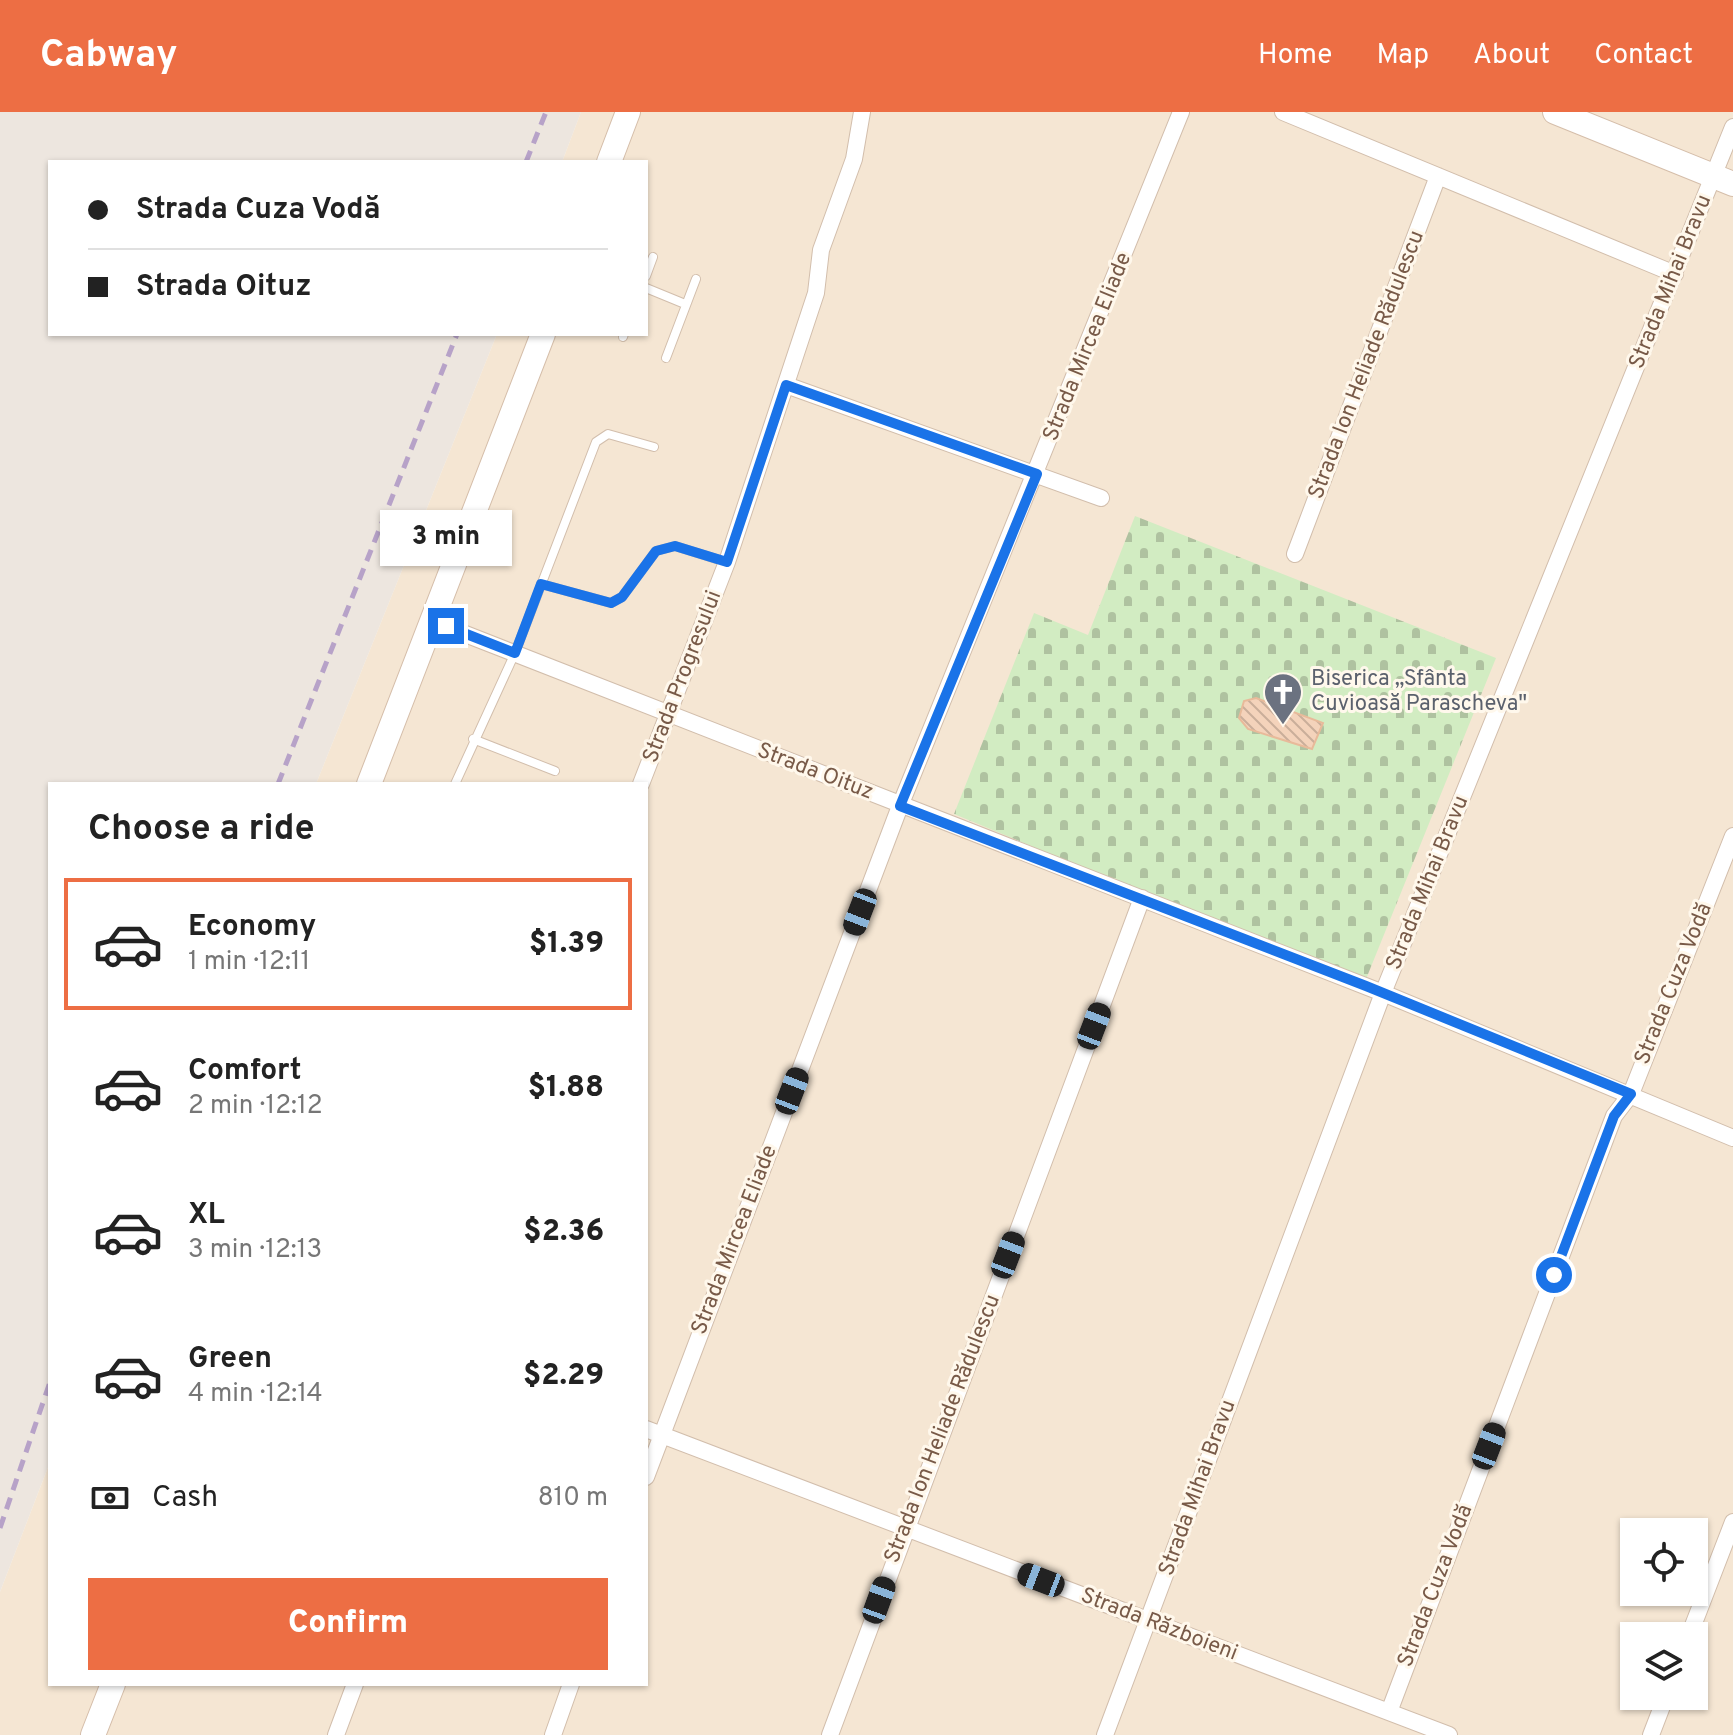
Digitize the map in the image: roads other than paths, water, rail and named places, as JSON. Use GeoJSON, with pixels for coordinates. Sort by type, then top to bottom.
{"type":"FeatureCollection","features":[{"type":"Feature","properties":{"kind":"street"},"geometry":{"type":"LineString","coordinates":[[610,160],[628,112]]}},
{"type":"Feature","properties":{"kind":"street","name":"Strada Progresului"},"geometry":{"type":"LineString","coordinates":[[642,782],[727,562],[786,385],[816,293],[821,250],[854,159],[862,112]]}},
{"type":"Feature","properties":{"kind":"street","name":"Strada Mircea Eliade"},"geometry":{"type":"LineString","coordinates":[[648,1466],[654,1432],[900,806],[1181,112]]}},
{"type":"Feature","properties":{"kind":"street"},"geometry":{"type":"LineString","coordinates":[[1283,112],[1675,274]]}},
{"type":"Feature","properties":{"kind":"street"},"geometry":{"type":"LineString","coordinates":[[1555,112],[1723,180]]}},
{"type":"Feature","properties":{"kind":"street","name":"Strada Mihai Bravu"},"geometry":{"type":"LineString","coordinates":[[1105,1735],[1383,993],[1675,274],[1723,180],[1733,127]]}},
{"type":"Feature","properties":{"kind":"street","name":"Strada Ion Heliade Rădulescu"},"geometry":{"type":"LineString","coordinates":[[1295,554],[1438,176]]}},
{"type":"Feature","properties":{"kind":"street"},"geometry":{"type":"LineString","coordinates":[[370,782],[542,336]]}},
{"type":"Feature","properties":{"kind":"street"},"geometry":{"type":"LineString","coordinates":[[786,385],[1101,498]]}},
{"type":"Feature","properties":{"kind":"street","name":"Strada Oituz"},"geometry":{"type":"LineString","coordinates":[[432,621],[1383,993],[1733,1138]]}},
{"type":"Feature","properties":{"kind":"street","name":"Strada Cuza Vodă"},"geometry":{"type":"LineString","coordinates":[[1389,1712],[1614,1116],[1631,1094],[1733,836]]}},
{"type":"Feature","properties":{"kind":"street","name":"Strada Ion Heliade Rădulescu"},"geometry":{"type":"LineString","coordinates":[[830,1735],[1142,898]]}},
{"type":"Feature","properties":{"kind":"street","name":"Strada Războieni"},"geometry":{"type":"LineString","coordinates":[[654,1432],[1449,1735]]}},
{"type":"Feature","properties":{"kind":"street"},"geometry":{"type":"LineString","coordinates":[[1694,1622],[1733,1522]]}},
{"type":"Feature","properties":{"kind":"street"},"geometry":{"type":"LineString","coordinates":[[93,1735],[112,1686]]}},
{"type":"Feature","properties":{"kind":"street"},"geometry":{"type":"LineString","coordinates":[[336,1735],[354,1686]]}},
{"type":"Feature","properties":{"kind":"street"},"geometry":{"type":"LineString","coordinates":[[553,1735],[570,1686]]}},
{"type":"Feature","properties":{"kind":"street"},"geometry":{"type":"LineString","coordinates":[[1651,1735],[1661,1710]]}},
{"type":"Feature","properties":{"kind":"lane"},"geometry":{"type":"LineString","coordinates":[[648,271],[653,257]]}},
{"type":"Feature","properties":{"kind":"lane"},"geometry":{"type":"LineString","coordinates":[[666,358],[696,279]]}},
{"type":"Feature","properties":{"kind":"lane"},"geometry":{"type":"LineString","coordinates":[[648,289],[685,304]]}},
{"type":"Feature","properties":{"kind":"lane"},"geometry":{"type":"LineString","coordinates":[[456,782],[515,653],[596,442],[608,434],[654,447]]}},
{"type":"Feature","properties":{"kind":"lane"},"geometry":{"type":"LineString","coordinates":[[541,584],[611,603],[622,597],[656,551],[675,546],[727,562]]}},
{"type":"Feature","properties":{"kind":"lane"},"geometry":{"type":"LineString","coordinates":[[473,739],[555,771]]}},
{"type":"Feature","properties":{"kind":"railway"},"geometry":{"type":"LineString","coordinates":[[527,160],[546,112]]}},
{"type":"Feature","properties":{"kind":"railway"},"geometry":{"type":"LineString","coordinates":[[279,782],[456,336]]}},
{"type":"Feature","properties":{"kind":"railway"},"geometry":{"type":"LineString","coordinates":[[0,1528],[48,1388]]}},
{"type":"Feature","properties":{"kind":"place","name":"Biserica „Sfânta Cuvioasă Parascheva\""},"geometry":{"type":"Point","coordinates":[1283,726]}}]}
